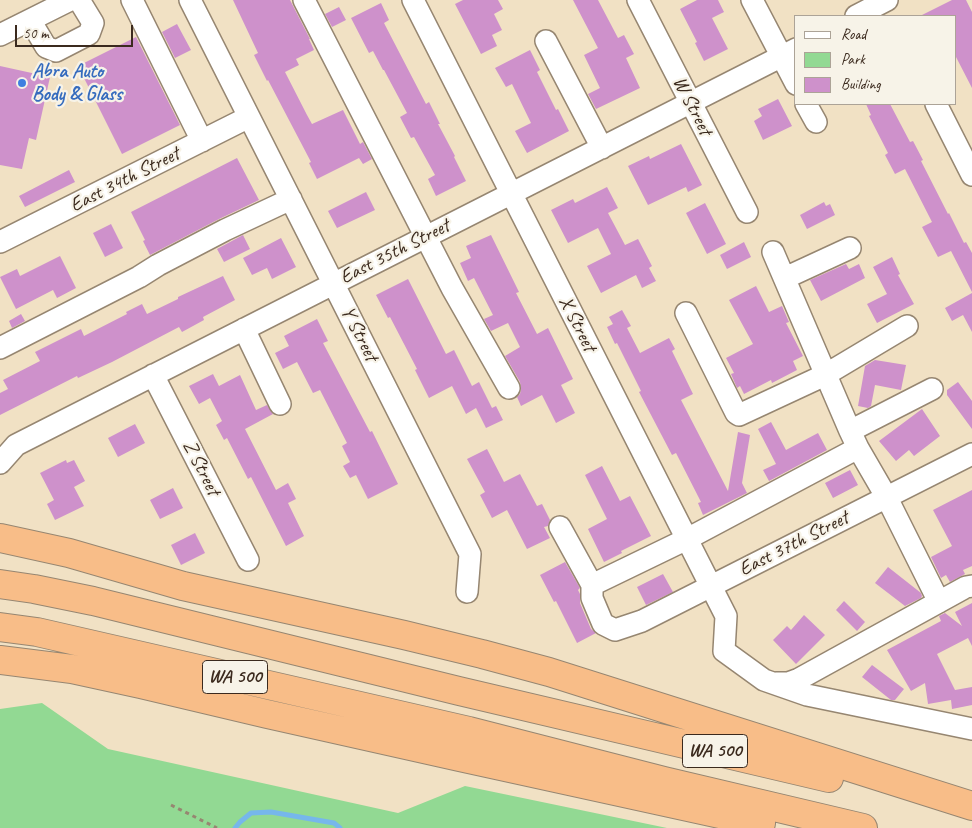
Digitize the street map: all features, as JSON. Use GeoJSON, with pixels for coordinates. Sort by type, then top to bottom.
{"type":"FeatureCollection","features":[{"type":"Feature","properties":{"kind":"highway"},"geometry":{"type":"LineString","coordinates":[[0,538],[69,553],[183,586],[404,635],[549,672],[972,806]]}},
{"type":"Feature","properties":{"kind":"highway","name":"WA 500"},"geometry":{"type":"LineString","coordinates":[[0,584],[93,601],[459,691],[972,811]]}},
{"type":"Feature","properties":{"kind":"highway","name":"WA 500"},"geometry":{"type":"LineString","coordinates":[[0,627],[37,632],[469,731],[664,781],[863,828]]}},
{"type":"Feature","properties":{"kind":"highway"},"geometry":{"type":"LineString","coordinates":[[0,660],[72,669],[460,757],[787,828]]}},
{"type":"Feature","properties":{"kind":"street"},"geometry":{"type":"LineString","coordinates":[[0,35],[70,0]]}},
{"type":"Feature","properties":{"kind":"street"},"geometry":{"type":"LineString","coordinates":[[30,20],[46,48],[56,51],[89,34],[93,23],[79,0]]}},
{"type":"Feature","properties":{"kind":"street"},"geometry":{"type":"LineString","coordinates":[[132,0],[202,141]]}},
{"type":"Feature","properties":{"kind":"street","name":"Y Street"},"geometry":{"type":"LineString","coordinates":[[190,0],[470,554],[467,592]]}},
{"type":"Feature","properties":{"kind":"street"},"geometry":{"type":"LineString","coordinates":[[304,0],[452,288],[509,388]]}},
{"type":"Feature","properties":{"kind":"street","name":"X Street"},"geometry":{"type":"LineString","coordinates":[[413,0],[726,616],[724,651],[764,680],[776,683]]}},
{"type":"Feature","properties":{"kind":"street","name":"W Street"},"geometry":{"type":"LineString","coordinates":[[638,0],[747,212]]}},
{"type":"Feature","properties":{"kind":"street"},"geometry":{"type":"LineString","coordinates":[[752,0],[788,52],[794,76]]}},
{"type":"Feature","properties":{"kind":"street"},"geometry":{"type":"LineString","coordinates":[[859,15],[887,4]]}},
{"type":"Feature","properties":{"kind":"street"},"geometry":{"type":"LineString","coordinates":[[546,41],[602,148]]}},
{"type":"Feature","properties":{"kind":"street","name":"East 35th Street"},"geometry":{"type":"LineString","coordinates":[[0,463],[16,445],[788,52]]}},
{"type":"Feature","properties":{"kind":"street"},"geometry":{"type":"LineString","coordinates":[[807,105],[816,122]]}},
{"type":"Feature","properties":{"kind":"street"},"geometry":{"type":"LineString","coordinates":[[937,105],[972,175]]}},
{"type":"Feature","properties":{"kind":"street","name":"East 34th Street"},"geometry":{"type":"LineString","coordinates":[[0,242],[249,117]]}},
{"type":"Feature","properties":{"kind":"street"},"geometry":{"type":"LineString","coordinates":[[0,348],[139,278],[158,265],[209,238],[291,199]]}},
{"type":"Feature","properties":{"kind":"street"},"geometry":{"type":"LineString","coordinates":[[784,278],[850,248]]}},
{"type":"Feature","properties":{"kind":"street"},"geometry":{"type":"LineString","coordinates":[[773,252],[854,439],[887,498],[939,602]]}},
{"type":"Feature","properties":{"kind":"street"},"geometry":{"type":"LineString","coordinates":[[686,313],[736,413],[739,415],[826,375],[907,326]]}},
{"type":"Feature","properties":{"kind":"street"},"geometry":{"type":"LineString","coordinates":[[244,329],[280,404]]}},
{"type":"Feature","properties":{"kind":"street","name":"Z Street"},"geometry":{"type":"LineString","coordinates":[[153,375],[248,560]]}},
{"type":"Feature","properties":{"kind":"street"},"geometry":{"type":"LineString","coordinates":[[560,527],[592,586],[687,539],[854,439],[932,389]]}},
{"type":"Feature","properties":{"kind":"street","name":"East 37th Street"},"geometry":{"type":"LineString","coordinates":[[592,586],[592,598],[603,624],[615,630],[642,621],[972,454]]}},
{"type":"Feature","properties":{"kind":"street"},"geometry":{"type":"LineString","coordinates":[[776,683],[788,683],[799,679],[966,587],[972,586]]}},
{"type":"Feature","properties":{"kind":"street"},"geometry":{"type":"LineString","coordinates":[[776,683],[807,695],[972,729]]}},
{"type":"Feature","properties":{"kind":"path"},"geometry":{"type":"LineString","coordinates":[[171,805],[217,828]]}},
{"type":"Feature","properties":{"kind":"green space"},"geometry":{"type":"Polygon","coordinates":[[[42,703],[108,749],[398,813],[465,786],[667,828],[0,828],[0,709],[42,703]]]}},
{"type":"Feature","properties":{"kind":"building"},"geometry":{"type":"Polygon","coordinates":[[[233,0],[290,0],[314,50],[296,59],[299,65],[285,72],[307,115],[312,124],[343,110],[360,144],[363,142],[372,159],[363,164],[359,158],[317,179],[309,163],[311,162],[254,55],[258,53],[233,0]]]}},
{"type":"Feature","properties":{"kind":"building"},"geometry":{"type":"Polygon","coordinates":[[[463,0],[498,0],[503,9],[494,14],[502,30],[492,35],[497,46],[481,54],[455,4],[463,0]]]}},
{"type":"Feature","properties":{"kind":"building"},"geometry":{"type":"Polygon","coordinates":[[[573,0],[598,0],[618,38],[624,35],[634,54],[626,58],[640,88],[596,109],[588,94],[600,88],[584,55],[598,48],[573,0]]]}},
{"type":"Feature","properties":{"kind":"building"},"geometry":{"type":"Polygon","coordinates":[[[697,0],[718,0],[724,12],[712,18],[728,49],[704,61],[695,43],[697,42],[680,9],[697,0]]]}},
{"type":"Feature","properties":{"kind":"building"},"geometry":{"type":"Polygon","coordinates":[[[952,0],[966,0],[972,12],[972,88],[957,59],[957,15],[922,15],[952,0]]]}},
{"type":"Feature","properties":{"kind":"building"},"geometry":{"type":"Polygon","coordinates":[[[381,3],[389,20],[384,23],[426,104],[429,102],[466,181],[436,196],[428,179],[435,175],[414,137],[411,138],[400,117],[407,113],[373,51],[369,53],[351,18],[381,3]]]}},
{"type":"Feature","properties":{"kind":"building"},"geometry":{"type":"Polygon","coordinates":[[[339,7],[346,20],[332,27],[325,14],[339,7]]]}},
{"type":"Feature","properties":{"kind":"building"},"geometry":{"type":"Polygon","coordinates":[[[177,24],[191,50],[175,58],[162,32],[177,24]]]}},
{"type":"Feature","properties":{"kind":"building"},"geometry":{"type":"Polygon","coordinates":[[[136,37],[180,125],[122,154],[78,66],[136,37]]]}},
{"type":"Feature","properties":{"kind":"building"},"geometry":{"type":"Polygon","coordinates":[[[530,50],[540,70],[537,72],[569,131],[527,153],[515,131],[531,123],[512,84],[506,87],[495,68],[530,50]]]}},
{"type":"Feature","properties":{"kind":"building"},"geometry":{"type":"Polygon","coordinates":[[[0,66],[50,77],[36,140],[29,138],[22,169],[0,165],[0,66]]]}},
{"type":"Feature","properties":{"kind":"building"},"geometry":{"type":"Polygon","coordinates":[[[778,99],[792,126],[763,140],[754,121],[762,116],[758,109],[778,99]]]}},
{"type":"Feature","properties":{"kind":"building"},"geometry":{"type":"Polygon","coordinates":[[[866,105],[891,105],[910,142],[913,141],[948,214],[964,243],[966,242],[972,253],[972,292],[951,251],[938,257],[922,227],[932,222],[905,169],[895,174],[885,155],[888,153],[869,116],[871,115],[866,105]]]}},
{"type":"Feature","properties":{"kind":"building"},"geometry":{"type":"Polygon","coordinates":[[[681,144],[702,185],[688,192],[686,187],[648,205],[628,166],[649,156],[650,159],[681,144]]]}},
{"type":"Feature","properties":{"kind":"building"},"geometry":{"type":"Polygon","coordinates":[[[237,158],[259,200],[150,255],[131,212],[237,158]]]}},
{"type":"Feature","properties":{"kind":"building"},"geometry":{"type":"Polygon","coordinates":[[[69,170],[75,182],[25,207],[19,196],[69,170]]]}},
{"type":"Feature","properties":{"kind":"building"},"geometry":{"type":"Polygon","coordinates":[[[607,187],[618,208],[608,213],[625,245],[638,239],[652,266],[649,268],[656,281],[642,288],[636,275],[601,293],[587,266],[611,254],[598,228],[568,243],[551,210],[573,199],[575,203],[607,187]]]}},
{"type":"Feature","properties":{"kind":"building"},"geometry":{"type":"Polygon","coordinates":[[[366,192],[375,210],[337,228],[328,211],[366,192]]]}},
{"type":"Feature","properties":{"kind":"building"},"geometry":{"type":"Polygon","coordinates":[[[824,202],[826,206],[830,204],[835,215],[807,229],[800,215],[824,202]]]}},
{"type":"Feature","properties":{"kind":"building"},"geometry":{"type":"Polygon","coordinates":[[[705,203],[726,244],[707,254],[686,213],[705,203]]]}},
{"type":"Feature","properties":{"kind":"building"},"geometry":{"type":"Polygon","coordinates":[[[111,224],[123,248],[105,257],[93,233],[111,224]]]}},
{"type":"Feature","properties":{"kind":"building"},"geometry":{"type":"Polygon","coordinates":[[[243,235],[250,249],[224,262],[217,249],[243,235]]]}},
{"type":"Feature","properties":{"kind":"building"},"geometry":{"type":"Polygon","coordinates":[[[491,235],[519,292],[516,293],[537,334],[548,328],[573,379],[561,385],[575,413],[556,423],[542,395],[521,406],[517,397],[521,389],[520,382],[505,356],[520,347],[508,323],[491,331],[484,319],[493,315],[474,278],[468,281],[460,263],[471,258],[466,246],[491,235]]]}},
{"type":"Feature","properties":{"kind":"building"},"geometry":{"type":"Polygon","coordinates":[[[281,238],[296,267],[272,279],[267,268],[252,275],[243,258],[281,238]]]}},
{"type":"Feature","properties":{"kind":"building"},"geometry":{"type":"Polygon","coordinates":[[[744,242],[751,257],[727,269],[720,255],[744,242]]]}},
{"type":"Feature","properties":{"kind":"building"},"geometry":{"type":"Polygon","coordinates":[[[60,256],[76,288],[57,298],[53,290],[16,309],[0,277],[17,269],[20,276],[60,256]]]}},
{"type":"Feature","properties":{"kind":"building"},"geometry":{"type":"Polygon","coordinates":[[[892,257],[900,274],[898,275],[914,304],[877,323],[867,304],[887,294],[873,267],[892,257]]]}},
{"type":"Feature","properties":{"kind":"building"},"geometry":{"type":"Polygon","coordinates":[[[846,264],[849,269],[859,264],[865,278],[821,301],[810,280],[846,264]]]}},
{"type":"Feature","properties":{"kind":"building"},"geometry":{"type":"Polygon","coordinates":[[[223,276],[235,300],[203,317],[204,320],[182,332],[179,327],[112,362],[78,378],[77,376],[0,415],[0,393],[8,389],[3,380],[40,361],[35,352],[81,329],[84,336],[127,314],[126,312],[142,304],[147,314],[223,276]]]}},
{"type":"Feature","properties":{"kind":"building"},"geometry":{"type":"Polygon","coordinates":[[[408,279],[446,354],[454,350],[472,386],[479,382],[492,408],[496,406],[503,420],[486,428],[476,408],[466,414],[452,386],[429,398],[415,370],[417,369],[390,317],[388,318],[376,295],[408,279]]]}},
{"type":"Feature","properties":{"kind":"building"},"geometry":{"type":"Polygon","coordinates":[[[756,286],[769,312],[782,306],[789,322],[786,323],[803,356],[793,361],[797,370],[772,383],[771,380],[744,394],[740,386],[737,388],[731,374],[734,373],[726,358],[753,344],[729,300],[756,286]]]}},
{"type":"Feature","properties":{"kind":"building"},"geometry":{"type":"Polygon","coordinates":[[[972,293],[972,332],[963,315],[952,321],[945,308],[972,293]]]}},
{"type":"Feature","properties":{"kind":"building"},"geometry":{"type":"Polygon","coordinates":[[[622,310],[631,326],[627,328],[640,353],[669,338],[675,349],[672,351],[693,394],[681,400],[728,491],[738,432],[750,435],[742,483],[747,493],[703,515],[698,503],[701,502],[676,453],[672,455],[639,392],[641,391],[617,343],[615,344],[607,327],[613,324],[609,317],[622,310]]]}},
{"type":"Feature","properties":{"kind":"building"},"geometry":{"type":"Polygon","coordinates":[[[21,314],[25,321],[12,328],[9,321],[21,314]]]}},
{"type":"Feature","properties":{"kind":"building"},"geometry":{"type":"Polygon","coordinates":[[[317,319],[328,341],[323,343],[370,432],[372,431],[398,484],[368,499],[356,475],[350,478],[343,466],[350,462],[342,446],[347,443],[320,390],[313,393],[297,362],[283,369],[275,353],[289,346],[284,336],[317,319]]]}},
{"type":"Feature","properties":{"kind":"building"},"geometry":{"type":"Polygon","coordinates":[[[875,360],[906,365],[901,390],[875,385],[871,406],[868,408],[858,406],[865,366],[875,360]]]}},
{"type":"Feature","properties":{"kind":"building"},"geometry":{"type":"Polygon","coordinates":[[[213,374],[219,386],[240,375],[256,410],[267,405],[273,414],[245,429],[276,490],[288,483],[296,499],[288,503],[304,536],[286,546],[251,477],[248,479],[227,438],[224,440],[216,425],[222,421],[210,398],[199,404],[189,386],[213,374]]]}},
{"type":"Feature","properties":{"kind":"building"},"geometry":{"type":"Polygon","coordinates":[[[958,382],[972,401],[972,429],[947,395],[947,390],[958,382]]]}},
{"type":"Feature","properties":{"kind":"building"},"geometry":{"type":"Polygon","coordinates":[[[922,409],[940,436],[914,456],[909,450],[896,461],[879,441],[922,409]]]}},
{"type":"Feature","properties":{"kind":"building"},"geometry":{"type":"Polygon","coordinates":[[[771,422],[786,450],[818,433],[827,450],[769,481],[763,470],[776,464],[758,429],[771,422]]]}},
{"type":"Feature","properties":{"kind":"building"},"geometry":{"type":"Polygon","coordinates":[[[135,424],[145,443],[118,457],[108,438],[135,424]]]}},
{"type":"Feature","properties":{"kind":"building"},"geometry":{"type":"Polygon","coordinates":[[[487,449],[504,482],[520,474],[537,506],[542,504],[550,520],[548,526],[544,527],[550,538],[527,549],[507,510],[492,518],[480,495],[485,492],[467,459],[487,449]]]}},
{"type":"Feature","properties":{"kind":"building"},"geometry":{"type":"Polygon","coordinates":[[[66,460],[67,463],[74,460],[85,481],[74,487],[84,506],[55,520],[47,504],[54,500],[40,473],[66,460]]]}},
{"type":"Feature","properties":{"kind":"building"},"geometry":{"type":"Polygon","coordinates":[[[602,466],[620,501],[630,496],[651,536],[604,562],[588,529],[607,519],[585,475],[602,466]]]}},
{"type":"Feature","properties":{"kind":"building"},"geometry":{"type":"Polygon","coordinates":[[[850,470],[858,485],[833,498],[825,483],[850,470]]]}},
{"type":"Feature","properties":{"kind":"building"},"geometry":{"type":"Polygon","coordinates":[[[173,488],[183,508],[160,519],[150,500],[173,488]]]}},
{"type":"Feature","properties":{"kind":"building"},"geometry":{"type":"Polygon","coordinates":[[[972,490],[972,566],[963,570],[965,574],[950,582],[946,575],[941,578],[931,557],[952,546],[933,510],[972,490]]]}},
{"type":"Feature","properties":{"kind":"building"},"geometry":{"type":"Polygon","coordinates":[[[195,533],[205,553],[181,565],[171,545],[195,533]]]}},
{"type":"Feature","properties":{"kind":"building"},"geometry":{"type":"Polygon","coordinates":[[[565,562],[580,588],[578,590],[580,603],[591,629],[596,633],[577,643],[556,601],[554,602],[540,575],[565,562]]]}},
{"type":"Feature","properties":{"kind":"building"},"geometry":{"type":"Polygon","coordinates":[[[888,567],[921,593],[921,598],[905,606],[875,583],[888,567]]]}},
{"type":"Feature","properties":{"kind":"building"},"geometry":{"type":"Polygon","coordinates":[[[663,574],[673,592],[646,605],[637,587],[663,574]]]}},
{"type":"Feature","properties":{"kind":"building"},"geometry":{"type":"Polygon","coordinates":[[[844,601],[865,622],[857,631],[836,610],[844,601]]]}},
{"type":"Feature","properties":{"kind":"building"},"geometry":{"type":"Polygon","coordinates":[[[972,603],[972,646],[968,638],[937,654],[955,690],[972,687],[972,705],[952,709],[951,700],[928,704],[925,683],[911,691],[887,650],[941,621],[939,616],[945,613],[962,626],[955,612],[972,603]]]}},
{"type":"Feature","properties":{"kind":"building"},"geometry":{"type":"Polygon","coordinates":[[[804,615],[825,635],[796,664],[773,640],[787,626],[791,630],[804,615]]]}},
{"type":"Feature","properties":{"kind":"building"},"geometry":{"type":"Polygon","coordinates":[[[872,665],[904,689],[895,700],[891,700],[862,677],[872,665]]]}},
{"type":"Feature","properties":{"kind":"waterway"},"geometry":{"type":"LineString","coordinates":[[235,828],[251,813],[271,812],[334,823],[340,828]]}},
{"type":"Feature","properties":{"kind":"place","name":"Abra Auto Body & Glass"},"geometry":{"type":"Point","coordinates":[22,83]}}]}
